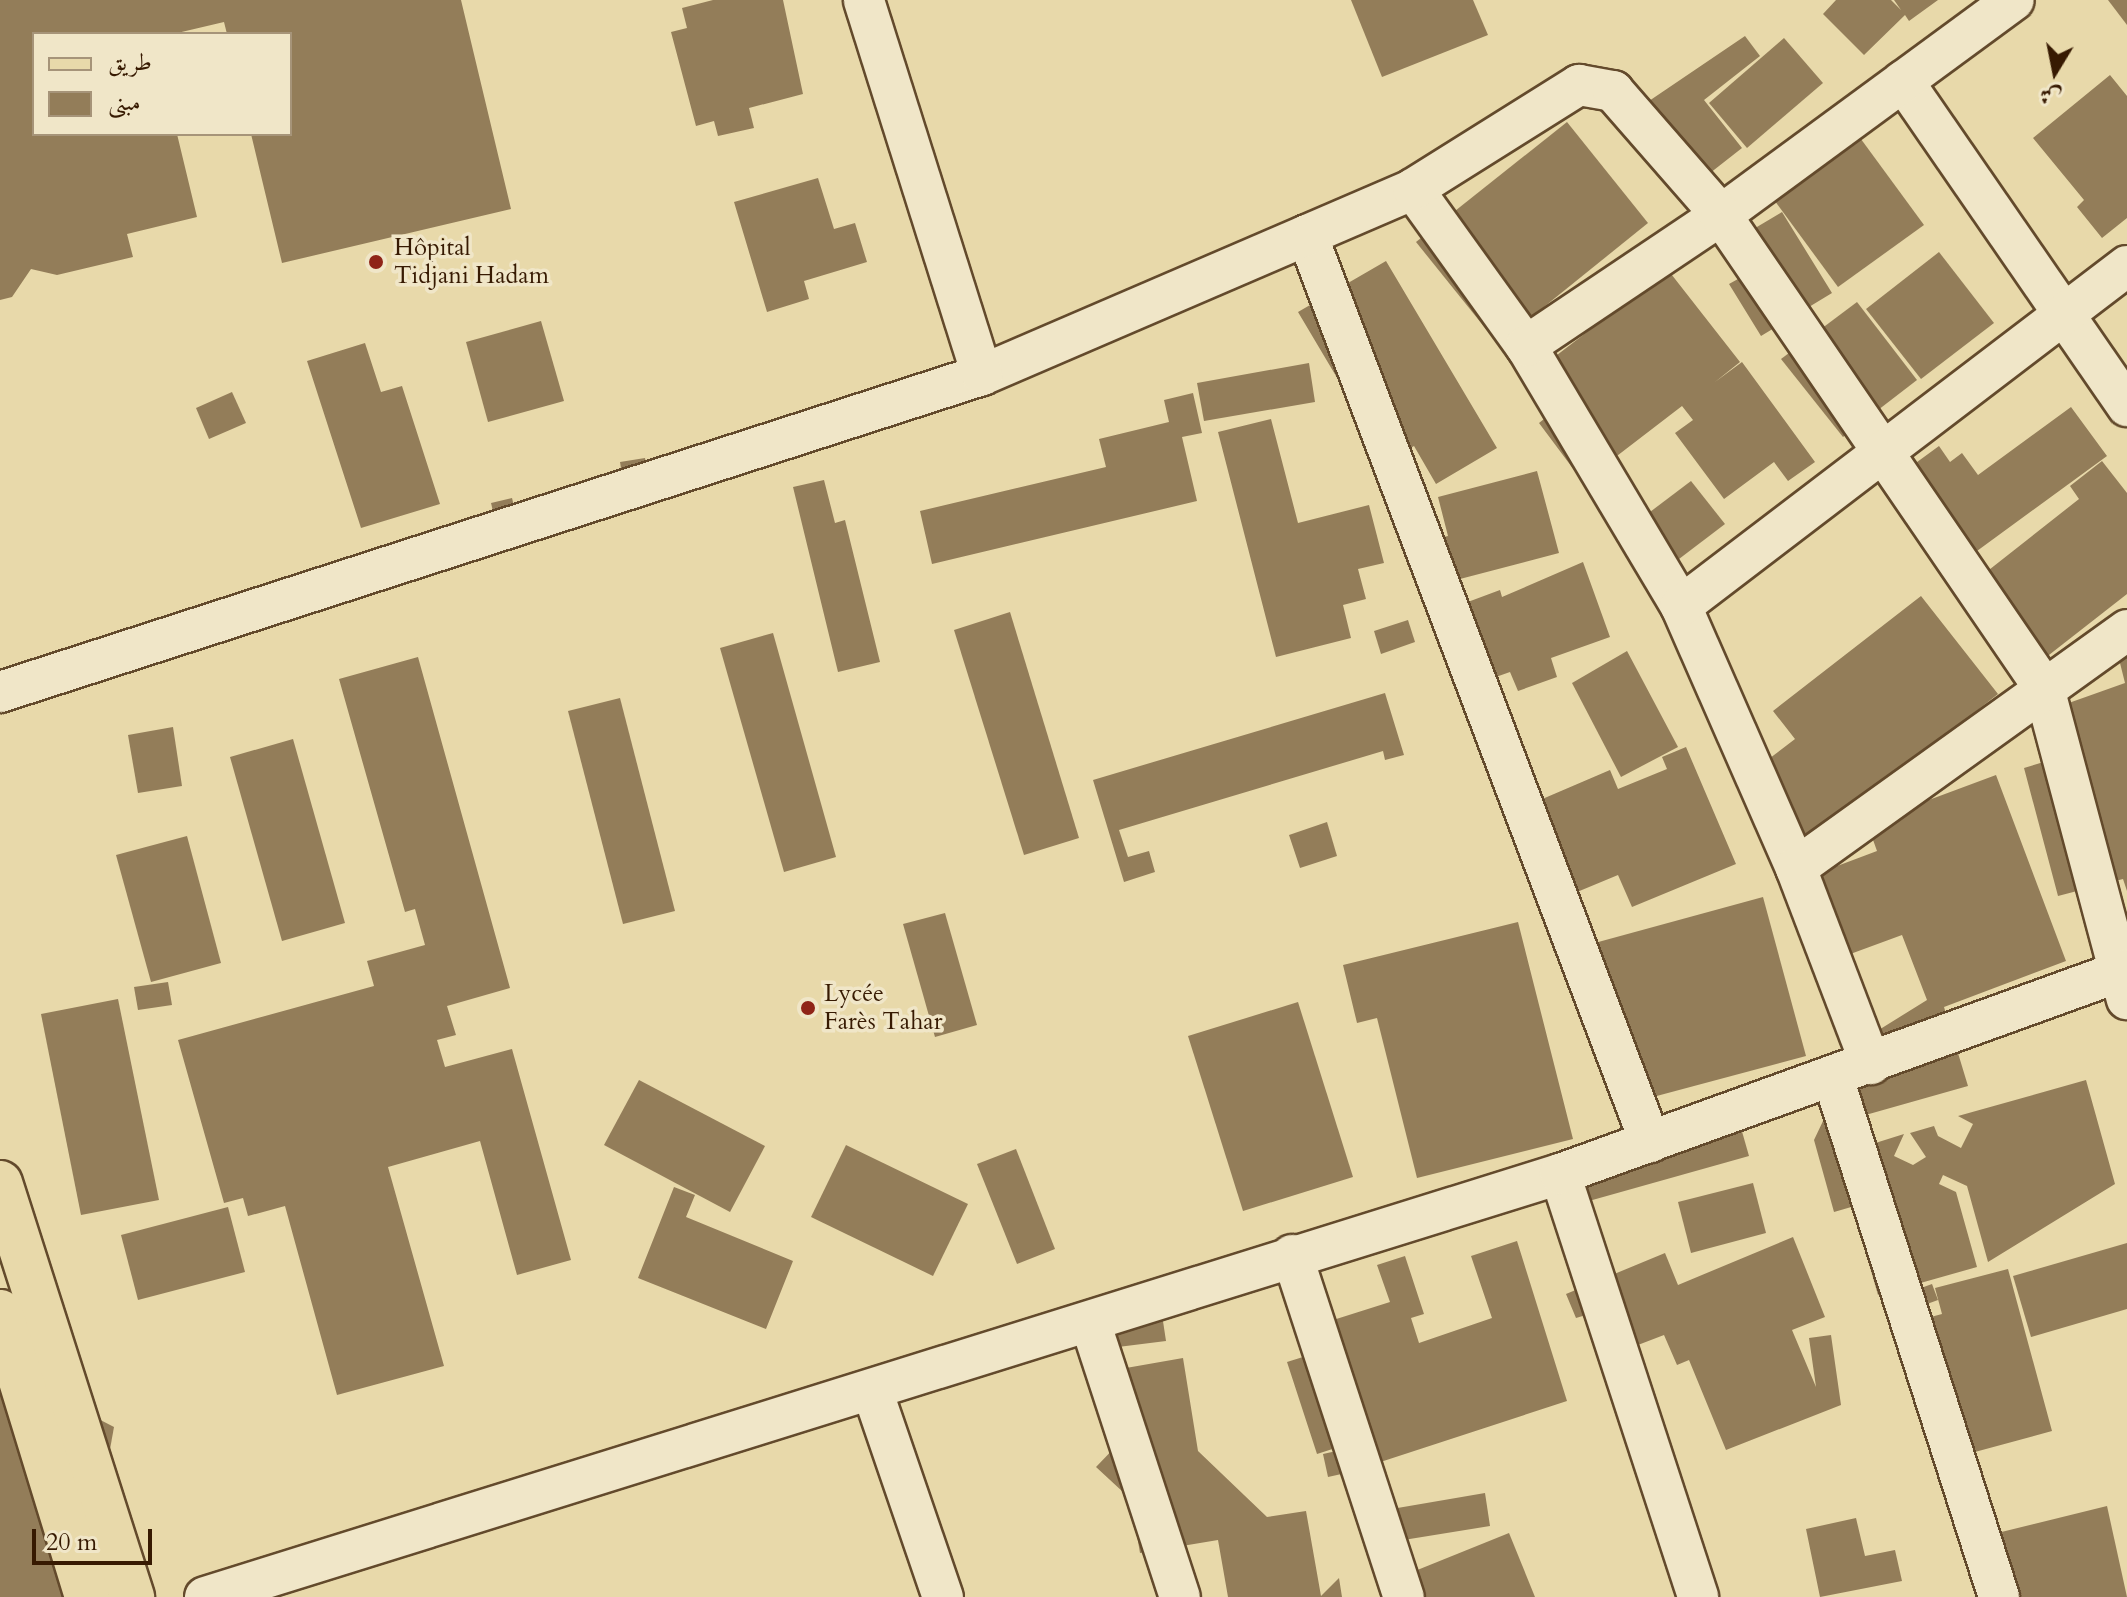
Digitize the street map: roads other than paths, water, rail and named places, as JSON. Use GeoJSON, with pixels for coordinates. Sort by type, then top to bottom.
{"type":"FeatureCollection","features":[{"type":"Feature","properties":{"kind":"main road"},"geometry":{"type":"LineString","coordinates":[[0,1183],[132,1597]]}},
{"type":"Feature","properties":{"kind":"main road"},"geometry":{"type":"LineString","coordinates":[[0,1312],[87,1597]]}},
{"type":"Feature","properties":{"kind":"street"},"geometry":{"type":"LineString","coordinates":[[864,0],[982,375]]}},
{"type":"Feature","properties":{"kind":"street"},"geometry":{"type":"LineString","coordinates":[[1526,346],[1721,215],[2014,0]]}},
{"type":"Feature","properties":{"kind":"street"},"geometry":{"type":"LineString","coordinates":[[1903,81],[2062,316],[2127,406]]}},
{"type":"Feature","properties":{"kind":"street"},"geometry":{"type":"LineString","coordinates":[[0,692],[982,375],[1413,189],[1579,85],[1596,84],[1613,91],[1721,215],[1888,452],[2044,688],[2124,980],[1871,1064],[1560,1174],[1292,1255],[1091,1325],[205,1597]]}},
{"type":"Feature","properties":{"kind":"street"},"geometry":{"type":"LineString","coordinates":[[1413,189],[1526,346],[1681,606],[1796,868],[1871,1064]]}},
{"type":"Feature","properties":{"kind":"street"},"geometry":{"type":"LineString","coordinates":[[1307,235],[1650,1142]]}},
{"type":"Feature","properties":{"kind":"street"},"geometry":{"type":"LineString","coordinates":[[1681,606],[1888,452],[2127,266]]}},
{"type":"Feature","properties":{"kind":"street"},"geometry":{"type":"LineString","coordinates":[[1796,868],[2127,630]]}},
{"type":"Feature","properties":{"kind":"street"},"geometry":{"type":"LineString","coordinates":[[1833,1078],[1999,1597]]}},
{"type":"Feature","properties":{"kind":"street"},"geometry":{"type":"LineString","coordinates":[[1560,1174],[1698,1597]]}},
{"type":"Feature","properties":{"kind":"street"},"geometry":{"type":"LineString","coordinates":[[1292,1255],[1404,1597]]}},
{"type":"Feature","properties":{"kind":"street"},"geometry":{"type":"LineString","coordinates":[[1091,1325],[1180,1597]]}},
{"type":"Feature","properties":{"kind":"street"},"geometry":{"type":"LineString","coordinates":[[872,1390],[943,1597]]}},
{"type":"Feature","properties":{"kind":"place","name":"Hôpital Tidjani Hadam"},"geometry":{"type":"Point","coordinates":[376,262]}},
{"type":"Feature","properties":{"kind":"place","name":"Lycée Farès Tahar"},"geometry":{"type":"Point","coordinates":[808,1008]}}]}
